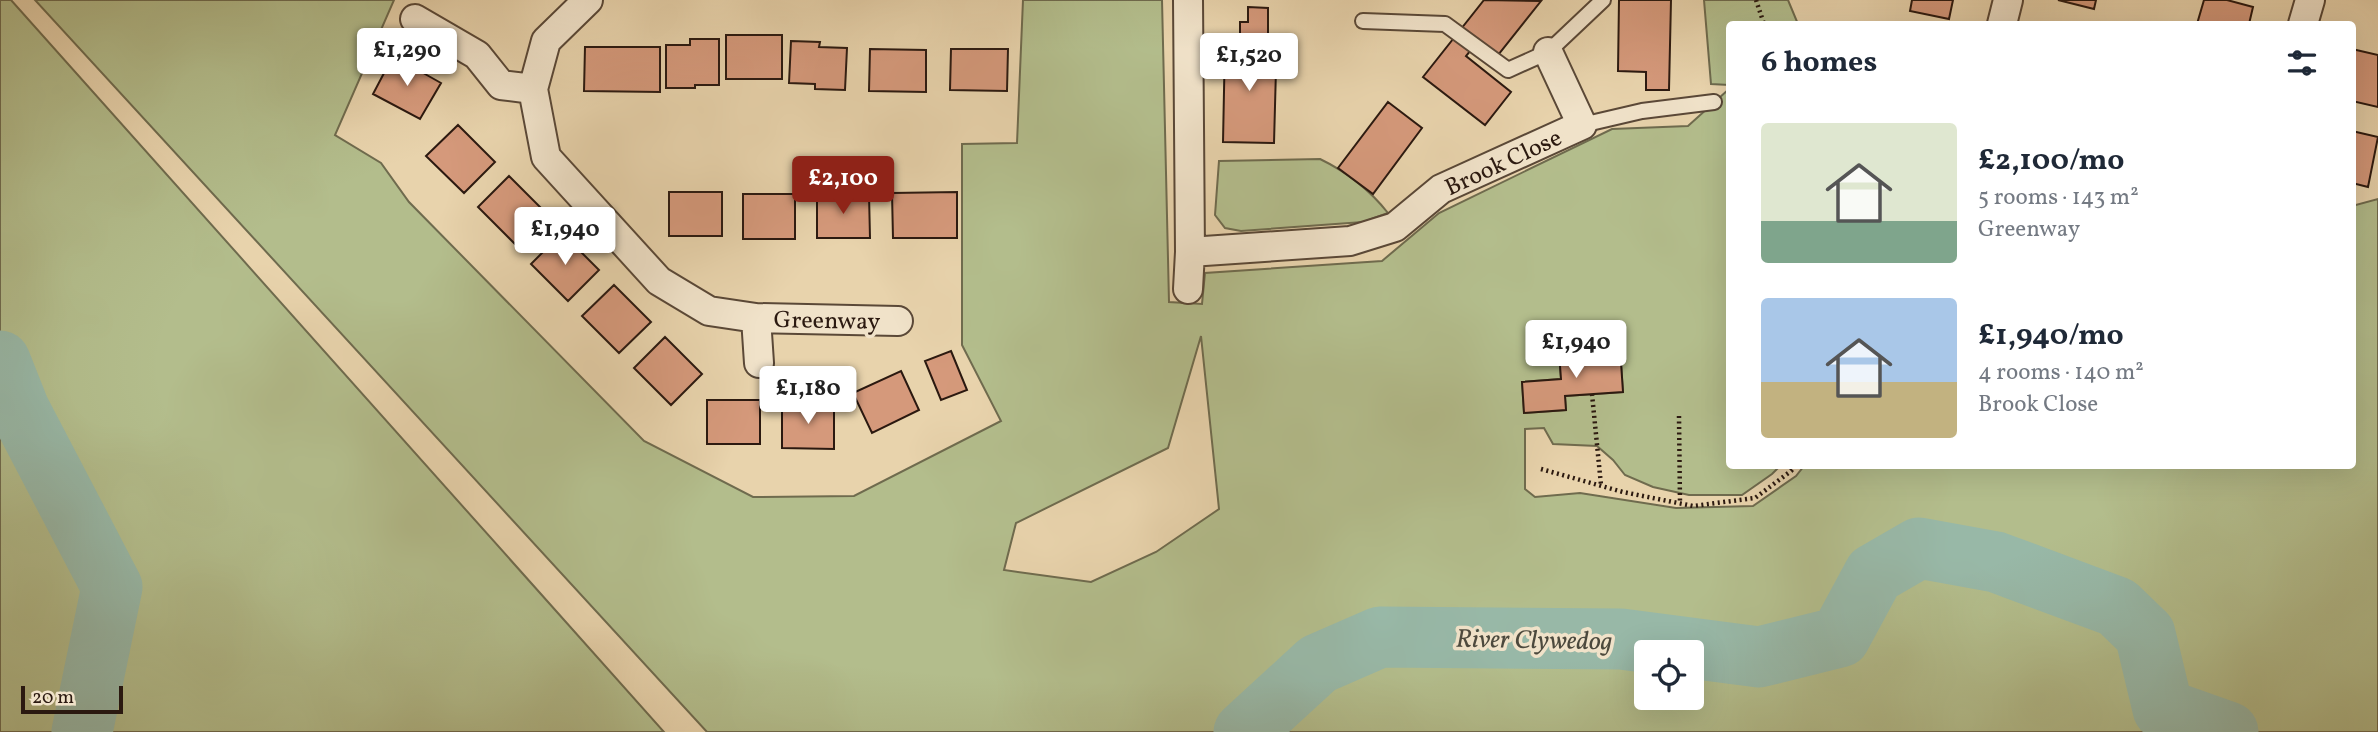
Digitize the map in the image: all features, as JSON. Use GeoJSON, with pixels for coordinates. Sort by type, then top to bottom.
{"type":"FeatureCollection","features":[{"type":"Feature","properties":{"kind":"street"},"geometry":{"type":"LineString","coordinates":[[415,19],[477,55],[501,85],[533,89],[546,41],[588,0]]}},
{"type":"Feature","properties":{"kind":"street"},"geometry":{"type":"LineString","coordinates":[[1188,0],[1188,289]]}},
{"type":"Feature","properties":{"kind":"street"},"geometry":{"type":"LineString","coordinates":[[2003,21],[2008,0]]}},
{"type":"Feature","properties":{"kind":"street"},"geometry":{"type":"LineString","coordinates":[[2304,21],[2310,0]]}},
{"type":"Feature","properties":{"kind":"street","name":"Brook Close"},"geometry":{"type":"LineString","coordinates":[[1189,252],[1350,241],[1395,227],[1441,189],[1582,125],[1548,52]]}},
{"type":"Feature","properties":{"kind":"street","name":"Greenway"},"geometry":{"type":"LineString","coordinates":[[533,89],[545,157],[659,281],[709,311],[756,318],[898,321]]}},
{"type":"Feature","properties":{"kind":"street","name":"Greenway"},"geometry":{"type":"LineString","coordinates":[[756,318],[759,363]]}},
{"type":"Feature","properties":{"kind":"lane"},"geometry":{"type":"LineString","coordinates":[[1363,21],[1445,24],[1508,70],[1548,52],[1604,0]]}},
{"type":"Feature","properties":{"kind":"lane"},"geometry":{"type":"LineString","coordinates":[[1582,125],[1642,111],[1714,102]]}},
{"type":"Feature","properties":{"kind":"path"},"geometry":{"type":"LineString","coordinates":[[1756,0],[1763,21]]}},
{"type":"Feature","properties":{"kind":"path"},"geometry":{"type":"LineString","coordinates":[[1592,394],[1601,485]]}},
{"type":"Feature","properties":{"kind":"path"},"geometry":{"type":"LineString","coordinates":[[1679,416],[1680,503]]}},
{"type":"Feature","properties":{"kind":"path"},"geometry":{"type":"LineString","coordinates":[[1541,469],[1693,506],[1755,498],[1793,469]]}},
{"type":"Feature","properties":{"kind":"green space"},"geometry":{"type":"Polygon","coordinates":[[[0,0],[11,0],[664,732],[109,732],[62,699],[55,732],[0,732],[0,0]]]}},
{"type":"Feature","properties":{"kind":"green space"},"geometry":{"type":"Polygon","coordinates":[[[35,0],[394,0],[335,135],[381,163],[409,202],[644,441],[753,497],[854,496],[1001,421],[962,345],[962,144],[1017,143],[1023,0],[1162,0],[1169,302],[1202,304],[1205,273],[1382,261],[1439,213],[1612,129],[1688,126],[1726,92],[1726,469],[1777,469],[1742,495],[1689,495],[1653,487],[1625,475],[1597,446],[1553,444],[1544,428],[1525,429],[1525,489],[1535,497],[1580,493],[1676,508],[1753,506],[1796,476],[1802,469],[2356,469],[2356,205],[2378,199],[2378,732],[1239,732],[1227,723],[1214,732],[707,732],[35,0]],[[1201,336],[1168,448],[1016,523],[1004,570],[1091,582],[1156,552],[1219,509],[1201,336]],[[1620,348],[1559,352],[1561,379],[1522,382],[1524,413],[1566,410],[1565,396],[1623,392],[1620,348]]]}},
{"type":"Feature","properties":{"kind":"green space"},"geometry":{"type":"Polygon","coordinates":[[[1704,0],[1788,0],[1797,21],[1726,21],[1726,85],[1711,84],[1704,0]]]}},
{"type":"Feature","properties":{"kind":"green space"},"geometry":{"type":"Polygon","coordinates":[[[1320,159],[1357,182],[1388,213],[1363,222],[1241,231],[1225,228],[1215,215],[1219,161],[1320,159]]]}},
{"type":"Feature","properties":{"kind":"building"},"geometry":{"type":"Polygon","coordinates":[[[1484,0],[1541,1],[1498,55],[1479,40],[1466,56],[1511,92],[1485,125],[1423,77],[1484,0]]]}},
{"type":"Feature","properties":{"kind":"building"},"geometry":{"type":"Polygon","coordinates":[[[1619,0],[1671,0],[1669,90],[1646,90],[1646,72],[1618,71],[1619,0]]]}},
{"type":"Feature","properties":{"kind":"building"},"geometry":{"type":"Polygon","coordinates":[[[1912,0],[1953,0],[1949,19],[1910,11],[1912,0]]]}},
{"type":"Feature","properties":{"kind":"building"},"geometry":{"type":"Polygon","coordinates":[[[2058,0],[2096,0],[2094,9],[2058,0]]]}},
{"type":"Feature","properties":{"kind":"building"},"geometry":{"type":"Polygon","coordinates":[[[2204,0],[2227,0],[2253,7],[2250,21],[2198,21],[2204,0]]]}},
{"type":"Feature","properties":{"kind":"building"},"geometry":{"type":"Polygon","coordinates":[[[1248,7],[1268,8],[1268,39],[1240,38],[1240,22],[1248,22],[1248,7]]]}},
{"type":"Feature","properties":{"kind":"building"},"geometry":{"type":"Polygon","coordinates":[[[726,35],[782,35],[782,79],[726,79],[726,35]]]}},
{"type":"Feature","properties":{"kind":"building"},"geometry":{"type":"Polygon","coordinates":[[[690,39],[719,39],[719,85],[666,88],[666,45],[690,45],[690,39]]]}},
{"type":"Feature","properties":{"kind":"building"},"geometry":{"type":"Polygon","coordinates":[[[791,41],[820,42],[819,47],[847,48],[845,90],[815,89],[815,84],[789,83],[791,41]]]}},
{"type":"Feature","properties":{"kind":"building"},"geometry":{"type":"Polygon","coordinates":[[[1225,41],[1270,42],[1270,70],[1276,69],[1274,143],[1223,142],[1225,41]]]}},
{"type":"Feature","properties":{"kind":"building"},"geometry":{"type":"Polygon","coordinates":[[[585,47],[660,47],[660,92],[584,91],[585,47]]]}},
{"type":"Feature","properties":{"kind":"building"},"geometry":{"type":"Polygon","coordinates":[[[870,49],[926,50],[926,92],[869,91],[870,49]]]}},
{"type":"Feature","properties":{"kind":"building"},"geometry":{"type":"Polygon","coordinates":[[[951,49],[1008,49],[1007,91],[950,90],[951,49]]]}},
{"type":"Feature","properties":{"kind":"building"},"geometry":{"type":"Polygon","coordinates":[[[2356,50],[2378,55],[2378,107],[2356,102],[2356,50]]]}},
{"type":"Feature","properties":{"kind":"building"},"geometry":{"type":"Polygon","coordinates":[[[393,56],[441,83],[420,119],[373,94],[393,56]]]}},
{"type":"Feature","properties":{"kind":"building"},"geometry":{"type":"Polygon","coordinates":[[[1388,102],[1422,128],[1373,194],[1338,168],[1388,102]]]}},
{"type":"Feature","properties":{"kind":"building"},"geometry":{"type":"Polygon","coordinates":[[[458,125],[495,162],[464,193],[426,156],[458,125]]]}},
{"type":"Feature","properties":{"kind":"building"},"geometry":{"type":"Polygon","coordinates":[[[2356,132],[2378,137],[2368,187],[2356,184],[2356,132]]]}},
{"type":"Feature","properties":{"kind":"building"},"geometry":{"type":"Polygon","coordinates":[[[509,176],[546,213],[515,244],[478,207],[509,176]]]}},
{"type":"Feature","properties":{"kind":"building"},"geometry":{"type":"Polygon","coordinates":[[[669,192],[722,192],[722,236],[669,236],[669,192]]]}},
{"type":"Feature","properties":{"kind":"building"},"geometry":{"type":"Polygon","coordinates":[[[957,192],[957,238],[893,238],[892,193],[957,192]]]}},
{"type":"Feature","properties":{"kind":"building"},"geometry":{"type":"Polygon","coordinates":[[[743,194],[795,194],[795,239],[743,239],[743,194]]]}},
{"type":"Feature","properties":{"kind":"building"},"geometry":{"type":"Polygon","coordinates":[[[817,194],[869,194],[870,238],[817,238],[817,194]]]}},
{"type":"Feature","properties":{"kind":"building"},"geometry":{"type":"Polygon","coordinates":[[[562,233],[599,270],[568,301],[531,264],[562,233]]]}},
{"type":"Feature","properties":{"kind":"building"},"geometry":{"type":"Polygon","coordinates":[[[614,285],[651,322],[619,353],[582,316],[614,285]]]}},
{"type":"Feature","properties":{"kind":"building"},"geometry":{"type":"Polygon","coordinates":[[[665,337],[702,374],[671,405],[634,368],[665,337]]]}},
{"type":"Feature","properties":{"kind":"building"},"geometry":{"type":"Polygon","coordinates":[[[1620,348],[1623,392],[1565,396],[1566,410],[1524,413],[1522,382],[1561,379],[1559,352],[1620,348]]]}},
{"type":"Feature","properties":{"kind":"building"},"geometry":{"type":"Polygon","coordinates":[[[951,351],[967,390],[941,400],[925,361],[951,351]]]}},
{"type":"Feature","properties":{"kind":"building"},"geometry":{"type":"Polygon","coordinates":[[[901,371],[919,410],[872,433],[853,393],[901,371]]]}},
{"type":"Feature","properties":{"kind":"building"},"geometry":{"type":"Polygon","coordinates":[[[707,400],[760,400],[760,444],[707,444],[707,400]]]}},
{"type":"Feature","properties":{"kind":"building"},"geometry":{"type":"Polygon","coordinates":[[[782,404],[834,404],[834,449],[782,448],[782,404]]]}},
{"type":"Feature","properties":{"kind":"waterway","name":"River Clywedog"},"geometry":{"type":"LineString","coordinates":[[0,361],[19,409],[112,587],[82,732]]}},
{"type":"Feature","properties":{"kind":"waterway","name":"River Clywedog"},"geometry":{"type":"LineString","coordinates":[[1244,732],[1318,664],[1380,637],[1621,639],[1759,657],[1840,637],[1874,574],[1919,548],[1996,562],[2117,607],[2145,634],[2163,709],[2228,732]]}}]}
